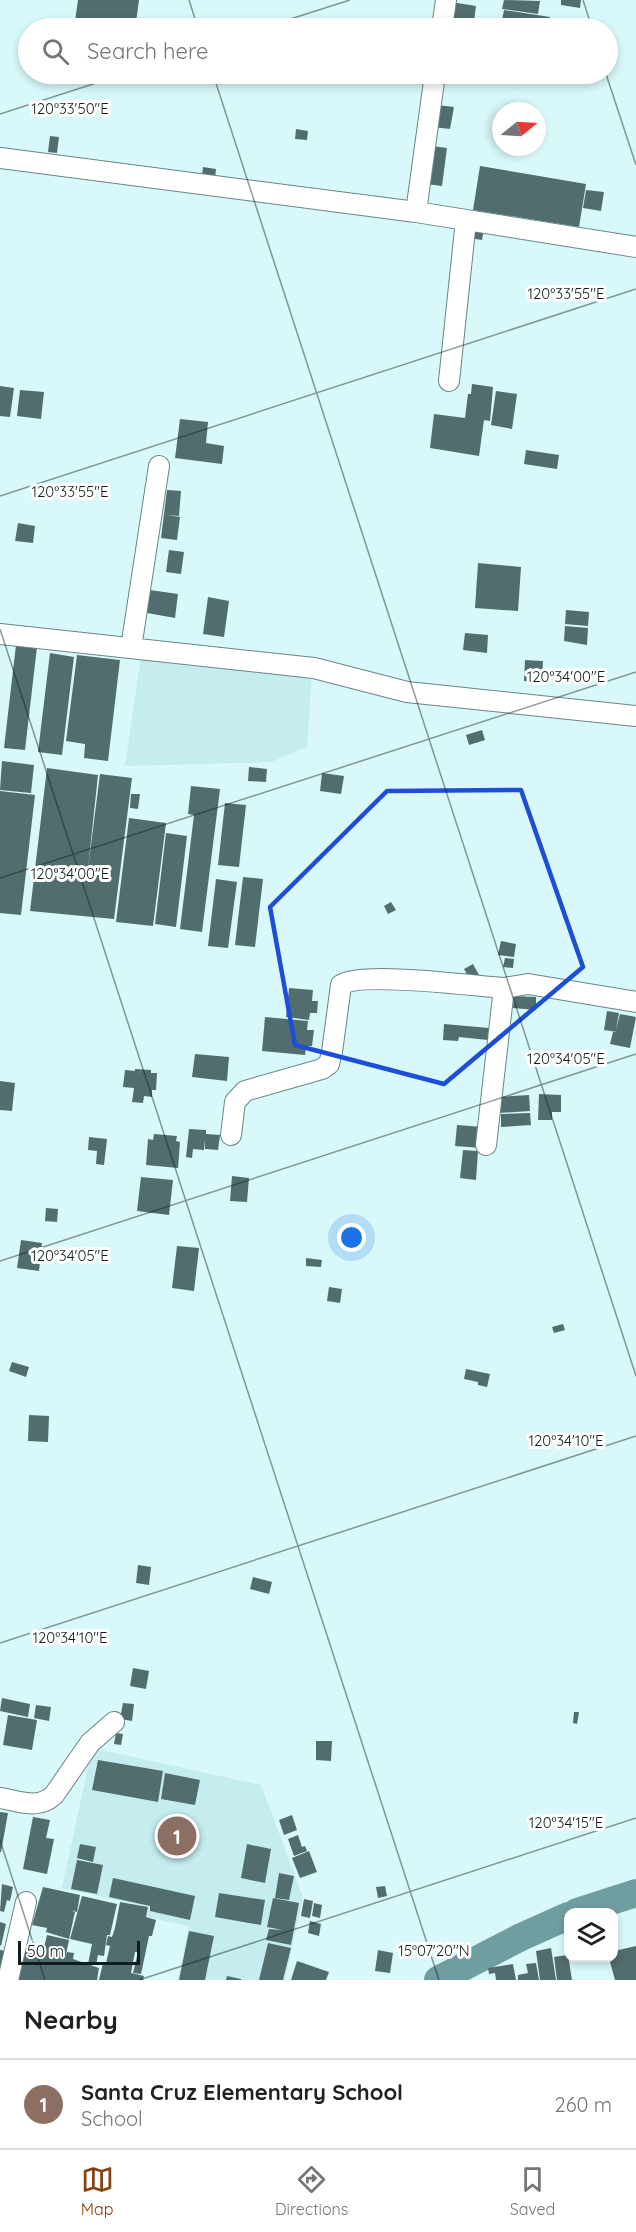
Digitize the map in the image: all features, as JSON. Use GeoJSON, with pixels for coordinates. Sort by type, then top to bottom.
{"type":"FeatureCollection","features":[{"type":"Feature","properties":{"kind":"street"},"geometry":{"type":"LineString","coordinates":[[443,18],[446,0]]}},
{"type":"Feature","properties":{"kind":"street"},"geometry":{"type":"LineString","coordinates":[[416,212],[434,84]]}},
{"type":"Feature","properties":{"kind":"street"},"geometry":{"type":"LineString","coordinates":[[0,158],[416,212],[636,247]]}},
{"type":"Feature","properties":{"kind":"street"},"geometry":{"type":"LineString","coordinates":[[449,381],[466,220]]}},
{"type":"Feature","properties":{"kind":"street"},"geometry":{"type":"LineString","coordinates":[[131,648],[159,466]]}},
{"type":"Feature","properties":{"kind":"street"},"geometry":{"type":"LineString","coordinates":[[0,634],[314,668],[407,693],[636,716]]}},
{"type":"Feature","properties":{"kind":"street"},"geometry":{"type":"LineString","coordinates":[[231,1135],[235,1102],[245,1091],[322,1069],[329,1064],[341,985],[347,981],[405,981],[504,988],[528,984],[636,1002]]}},
{"type":"Feature","properties":{"kind":"street"},"geometry":{"type":"LineString","coordinates":[[486,1145],[504,988]]}},
{"type":"Feature","properties":{"kind":"street"},"geometry":{"type":"LineString","coordinates":[[0,1798],[39,1804],[47,1802],[96,1736],[114,1722]]}},
{"type":"Feature","properties":{"kind":"street"},"geometry":{"type":"LineString","coordinates":[[8,1980],[26,1902]]}},
{"type":"Feature","properties":{"kind":"highlighted area"},"geometry":{"type":"Polygon","coordinates":[[[521,790],[583,967],[444,1084],[295,1045],[270,907],[387,791],[521,790]]]}},
{"type":"Feature","properties":{"kind":"shaded area"},"geometry":{"type":"Polygon","coordinates":[[[141,656],[312,674],[307,747],[271,762],[125,766],[141,656]]]}},
{"type":"Feature","properties":{"kind":"shaded area"},"geometry":{"type":"Polygon","coordinates":[[[92,1748],[261,1785],[303,1897],[285,1980],[178,1980],[189,1926],[147,1917],[149,1907],[62,1888],[92,1748]]]}},
{"type":"Feature","properties":{"kind":"building"},"geometry":{"type":"Polygon","coordinates":[[[78,0],[139,0],[137,18],[75,18],[78,0]]]}},
{"type":"Feature","properties":{"kind":"building"},"geometry":{"type":"Polygon","coordinates":[[[504,0],[540,1],[538,14],[502,9],[504,0]]]}},
{"type":"Feature","properties":{"kind":"building"},"geometry":{"type":"Polygon","coordinates":[[[561,0],[581,0],[580,8],[561,5],[561,0]]]}},
{"type":"Feature","properties":{"kind":"building"},"geometry":{"type":"Polygon","coordinates":[[[451,2],[476,6],[474,18],[448,18],[451,2]]]}},
{"type":"Feature","properties":{"kind":"building"},"geometry":{"type":"Polygon","coordinates":[[[504,10],[550,17],[550,18],[502,18],[504,10]]]}},
{"type":"Feature","properties":{"kind":"building"},"geometry":{"type":"Polygon","coordinates":[[[437,105],[454,107],[450,129],[433,127],[437,105]]]}},
{"type":"Feature","properties":{"kind":"building"},"geometry":{"type":"Polygon","coordinates":[[[296,129],[308,131],[307,140],[295,139],[296,129]]]}},
{"type":"Feature","properties":{"kind":"building"},"geometry":{"type":"Polygon","coordinates":[[[50,136],[59,137],[57,153],[48,152],[50,136]]]}},
{"type":"Feature","properties":{"kind":"building"},"geometry":{"type":"Polygon","coordinates":[[[431,146],[447,148],[442,186],[426,184],[431,146]]]}},
{"type":"Feature","properties":{"kind":"building"},"geometry":{"type":"Polygon","coordinates":[[[480,166],[586,184],[579,227],[473,210],[480,166]]]}},
{"type":"Feature","properties":{"kind":"building"},"geometry":{"type":"Polygon","coordinates":[[[203,167],[216,169],[215,178],[202,176],[203,167]]]}},
{"type":"Feature","properties":{"kind":"building"},"geometry":{"type":"Polygon","coordinates":[[[586,190],[604,192],[601,211],[583,208],[586,190]]]}},
{"type":"Feature","properties":{"kind":"building"},"geometry":{"type":"Polygon","coordinates":[[[470,228],[484,229],[482,240],[469,238],[470,228]]]}},
{"type":"Feature","properties":{"kind":"building"},"geometry":{"type":"Polygon","coordinates":[[[472,384],[493,387],[490,421],[484,420],[479,456],[430,448],[434,414],[465,418],[468,394],[471,394],[472,384]]]}},
{"type":"Feature","properties":{"kind":"building"},"geometry":{"type":"Polygon","coordinates":[[[0,386],[14,388],[10,417],[0,416],[0,386]]]}},
{"type":"Feature","properties":{"kind":"building"},"geometry":{"type":"Polygon","coordinates":[[[20,390],[44,392],[41,419],[17,416],[20,390]]]}},
{"type":"Feature","properties":{"kind":"building"},"geometry":{"type":"Polygon","coordinates":[[[496,391],[517,394],[512,429],[491,425],[496,391]]]}},
{"type":"Feature","properties":{"kind":"building"},"geometry":{"type":"Polygon","coordinates":[[[180,419],[208,422],[206,443],[224,446],[222,464],[175,458],[180,419]]]}},
{"type":"Feature","properties":{"kind":"building"},"geometry":{"type":"Polygon","coordinates":[[[526,450],[559,455],[557,469],[524,464],[526,450]]]}},
{"type":"Feature","properties":{"kind":"building"},"geometry":{"type":"Polygon","coordinates":[[[167,490],[181,491],[179,516],[166,515],[180,517],[177,540],[161,538],[167,490]]]}},
{"type":"Feature","properties":{"kind":"building"},"geometry":{"type":"Polygon","coordinates":[[[18,523],[35,526],[33,543],[15,541],[18,523]]]}},
{"type":"Feature","properties":{"kind":"building"},"geometry":{"type":"Polygon","coordinates":[[[169,550],[184,552],[181,574],[166,572],[169,550]]]}},
{"type":"Feature","properties":{"kind":"building"},"geometry":{"type":"Polygon","coordinates":[[[478,563],[521,567],[518,611],[475,608],[478,563]]]}},
{"type":"Feature","properties":{"kind":"building"},"geometry":{"type":"Polygon","coordinates":[[[150,590],[178,594],[175,618],[147,613],[150,590]]]}},
{"type":"Feature","properties":{"kind":"building"},"geometry":{"type":"Polygon","coordinates":[[[208,597],[229,601],[224,637],[203,634],[208,597]]]}},
{"type":"Feature","properties":{"kind":"building"},"geometry":{"type":"Polygon","coordinates":[[[566,610],[589,612],[588,626],[565,624],[566,610]]]}},
{"type":"Feature","properties":{"kind":"building"},"geometry":{"type":"Polygon","coordinates":[[[565,626],[588,628],[587,645],[564,641],[565,626]]]}},
{"type":"Feature","properties":{"kind":"building"},"geometry":{"type":"Polygon","coordinates":[[[465,633],[488,635],[487,653],[463,650],[465,633]]]}},
{"type":"Feature","properties":{"kind":"building"},"geometry":{"type":"Polygon","coordinates":[[[16,645],[37,647],[25,750],[4,748],[16,645]]]}},
{"type":"Feature","properties":{"kind":"building"},"geometry":{"type":"Polygon","coordinates":[[[50,653],[74,657],[62,755],[38,752],[50,653]]]}},
{"type":"Feature","properties":{"kind":"building"},"geometry":{"type":"Polygon","coordinates":[[[77,655],[120,660],[108,761],[84,758],[85,744],[66,741],[77,655]]]}},
{"type":"Feature","properties":{"kind":"building"},"geometry":{"type":"Polygon","coordinates":[[[525,660],[543,661],[542,682],[524,681],[525,660]]]}},
{"type":"Feature","properties":{"kind":"building"},"geometry":{"type":"Polygon","coordinates":[[[482,730],[485,740],[469,745],[466,735],[482,730]]]}},
{"type":"Feature","properties":{"kind":"building"},"geometry":{"type":"Polygon","coordinates":[[[2,761],[34,765],[31,793],[0,790],[2,761]]]}},
{"type":"Feature","properties":{"kind":"building"},"geometry":{"type":"Polygon","coordinates":[[[249,767],[267,769],[266,782],[248,781],[249,767]]]}},
{"type":"Feature","properties":{"kind":"building"},"geometry":{"type":"Polygon","coordinates":[[[47,768],[98,775],[88,868],[100,774],[132,778],[114,919],[30,911],[47,768]]]}},
{"type":"Feature","properties":{"kind":"building"},"geometry":{"type":"Polygon","coordinates":[[[322,773],[344,776],[341,794],[320,791],[322,773]]]}},
{"type":"Feature","properties":{"kind":"building"},"geometry":{"type":"Polygon","coordinates":[[[191,786],[220,789],[202,932],[180,929],[194,815],[188,814],[191,786]]]}},
{"type":"Feature","properties":{"kind":"building"},"geometry":{"type":"Polygon","coordinates":[[[0,791],[35,795],[21,915],[0,913],[0,791]]]}},
{"type":"Feature","properties":{"kind":"building"},"geometry":{"type":"Polygon","coordinates":[[[131,794],[140,794],[138,809],[130,808],[131,794]]]}},
{"type":"Feature","properties":{"kind":"building"},"geometry":{"type":"Polygon","coordinates":[[[225,803],[246,805],[239,867],[218,865],[225,803]]]}},
{"type":"Feature","properties":{"kind":"building"},"geometry":{"type":"Polygon","coordinates":[[[129,818],[166,823],[153,926],[116,922],[129,818]]]}},
{"type":"Feature","properties":{"kind":"building"},"geometry":{"type":"Polygon","coordinates":[[[166,833],[187,836],[176,927],[155,924],[166,833]]]}},
{"type":"Feature","properties":{"kind":"building"},"geometry":{"type":"Polygon","coordinates":[[[243,877],[263,879],[255,947],[235,945],[243,877]]]}},
{"type":"Feature","properties":{"kind":"building"},"geometry":{"type":"Polygon","coordinates":[[[216,879],[237,882],[228,948],[208,946],[216,879]]]}},
{"type":"Feature","properties":{"kind":"building"},"geometry":{"type":"Polygon","coordinates":[[[391,902],[396,910],[388,914],[384,906],[391,902]]]}},
{"type":"Feature","properties":{"kind":"building"},"geometry":{"type":"Polygon","coordinates":[[[501,941],[516,944],[514,957],[498,955],[501,941]]]}},
{"type":"Feature","properties":{"kind":"building"},"geometry":{"type":"Polygon","coordinates":[[[505,958],[514,959],[513,968],[503,967],[505,958]]]}},
{"type":"Feature","properties":{"kind":"building"},"geometry":{"type":"Polygon","coordinates":[[[473,964],[479,975],[470,980],[464,969],[473,964]]]}},
{"type":"Feature","properties":{"kind":"building"},"geometry":{"type":"Polygon","coordinates":[[[289,988],[313,990],[312,1001],[318,1001],[317,1013],[310,1013],[309,1020],[286,1017],[289,988]]]}},
{"type":"Feature","properties":{"kind":"building"},"geometry":{"type":"Polygon","coordinates":[[[514,996],[536,997],[536,1010],[513,1008],[514,996]]]}},
{"type":"Feature","properties":{"kind":"building"},"geometry":{"type":"Polygon","coordinates":[[[607,1011],[619,1013],[616,1030],[620,1014],[636,1017],[630,1048],[610,1044],[613,1032],[617,1032],[604,1030],[607,1011]]]}},
{"type":"Feature","properties":{"kind":"building"},"geometry":{"type":"Polygon","coordinates":[[[265,1017],[308,1021],[307,1030],[314,1030],[312,1046],[306,1046],[305,1055],[262,1051],[265,1017]]]}},
{"type":"Feature","properties":{"kind":"building"},"geometry":{"type":"Polygon","coordinates":[[[444,1024],[489,1028],[488,1040],[459,1037],[458,1041],[443,1040],[444,1024]]]}},
{"type":"Feature","properties":{"kind":"building"},"geometry":{"type":"Polygon","coordinates":[[[195,1054],[229,1057],[227,1081],[192,1077],[195,1054]]]}},
{"type":"Feature","properties":{"kind":"building"},"geometry":{"type":"Polygon","coordinates":[[[135,1069],[151,1070],[151,1073],[157,1073],[156,1090],[152,1090],[152,1097],[144,1096],[143,1103],[132,1102],[134,1088],[123,1087],[125,1070],[135,1071],[135,1069]]]}},
{"type":"Feature","properties":{"kind":"building"},"geometry":{"type":"Polygon","coordinates":[[[0,1081],[15,1083],[12,1111],[0,1110],[0,1081]]]}},
{"type":"Feature","properties":{"kind":"building"},"geometry":{"type":"Polygon","coordinates":[[[539,1094],[561,1095],[561,1112],[552,1112],[552,1120],[538,1120],[539,1094]]]}},
{"type":"Feature","properties":{"kind":"building"},"geometry":{"type":"Polygon","coordinates":[[[529,1095],[530,1111],[498,1113],[497,1097],[529,1095]]]}},
{"type":"Feature","properties":{"kind":"building"},"geometry":{"type":"Polygon","coordinates":[[[530,1113],[531,1125],[501,1127],[501,1114],[530,1113]]]}},
{"type":"Feature","properties":{"kind":"building"},"geometry":{"type":"Polygon","coordinates":[[[457,1125],[483,1127],[481,1148],[455,1146],[457,1125]]]}},
{"type":"Feature","properties":{"kind":"building"},"geometry":{"type":"Polygon","coordinates":[[[189,1129],[206,1130],[206,1134],[220,1135],[218,1150],[205,1149],[205,1140],[204,1150],[193,1149],[192,1158],[186,1157],[189,1129]]]}},
{"type":"Feature","properties":{"kind":"building"},"geometry":{"type":"Polygon","coordinates":[[[154,1134],[177,1136],[176,1141],[180,1142],[178,1168],[146,1165],[148,1139],[153,1140],[154,1134]]]}},
{"type":"Feature","properties":{"kind":"building"},"geometry":{"type":"Polygon","coordinates":[[[89,1137],[107,1139],[104,1165],[96,1164],[97,1151],[88,1150],[89,1137]]]}},
{"type":"Feature","properties":{"kind":"building"},"geometry":{"type":"Polygon","coordinates":[[[463,1150],[478,1151],[476,1180],[460,1178],[463,1150]]]}},
{"type":"Feature","properties":{"kind":"building"},"geometry":{"type":"Polygon","coordinates":[[[232,1176],[249,1178],[247,1202],[230,1201],[232,1176]]]}},
{"type":"Feature","properties":{"kind":"building"},"geometry":{"type":"Polygon","coordinates":[[[141,1177],[173,1180],[169,1215],[137,1211],[141,1177]]]}},
{"type":"Feature","properties":{"kind":"building"},"geometry":{"type":"Polygon","coordinates":[[[46,1208],[58,1209],[57,1222],[45,1221],[46,1208]]]}},
{"type":"Feature","properties":{"kind":"building"},"geometry":{"type":"Polygon","coordinates":[[[21,1240],[42,1243],[39,1271],[17,1268],[21,1240]]]}},
{"type":"Feature","properties":{"kind":"building"},"geometry":{"type":"Polygon","coordinates":[[[177,1246],[199,1248],[194,1291],[172,1288],[177,1246]]]}},
{"type":"Feature","properties":{"kind":"building"},"geometry":{"type":"Polygon","coordinates":[[[306,1258],[322,1260],[321,1267],[306,1266],[306,1258]]]}},
{"type":"Feature","properties":{"kind":"building"},"geometry":{"type":"Polygon","coordinates":[[[329,1287],[342,1289],[340,1303],[327,1301],[329,1287]]]}},
{"type":"Feature","properties":{"kind":"building"},"geometry":{"type":"Polygon","coordinates":[[[563,1324],[565,1330],[554,1333],[552,1327],[563,1324]]]}},
{"type":"Feature","properties":{"kind":"building"},"geometry":{"type":"Polygon","coordinates":[[[12,1362],[29,1367],[26,1377],[9,1371],[12,1362]]]}},
{"type":"Feature","properties":{"kind":"building"},"geometry":{"type":"Polygon","coordinates":[[[466,1369],[490,1374],[487,1387],[464,1379],[466,1369]]]}},
{"type":"Feature","properties":{"kind":"building"},"geometry":{"type":"Polygon","coordinates":[[[29,1415],[49,1416],[48,1442],[28,1441],[29,1415]]]}},
{"type":"Feature","properties":{"kind":"building"},"geometry":{"type":"Polygon","coordinates":[[[138,1565],[151,1567],[149,1585],[136,1583],[138,1565]]]}},
{"type":"Feature","properties":{"kind":"building"},"geometry":{"type":"Polygon","coordinates":[[[253,1577],[272,1582],[269,1594],[250,1589],[253,1577]]]}},
{"type":"Feature","properties":{"kind":"building"},"geometry":{"type":"Polygon","coordinates":[[[133,1668],[149,1671],[146,1689],[130,1686],[133,1668]]]}},
{"type":"Feature","properties":{"kind":"building"},"geometry":{"type":"Polygon","coordinates":[[[2,1698],[30,1704],[28,1717],[0,1711],[2,1698]]]}},
{"type":"Feature","properties":{"kind":"building"},"geometry":{"type":"Polygon","coordinates":[[[123,1703],[134,1704],[132,1721],[120,1719],[123,1703]]]}},
{"type":"Feature","properties":{"kind":"building"},"geometry":{"type":"Polygon","coordinates":[[[36,1705],[51,1707],[49,1721],[34,1718],[36,1705]]]}},
{"type":"Feature","properties":{"kind":"building"},"geometry":{"type":"Polygon","coordinates":[[[574,1712],[579,1712],[577,1724],[573,1723],[574,1712]]]}},
{"type":"Feature","properties":{"kind":"building"},"geometry":{"type":"Polygon","coordinates":[[[8,1715],[37,1720],[32,1750],[3,1745],[8,1715]]]}},
{"type":"Feature","properties":{"kind":"building"},"geometry":{"type":"Polygon","coordinates":[[[116,1733],[123,1734],[121,1745],[114,1744],[116,1733]]]}},
{"type":"Feature","properties":{"kind":"building"},"geometry":{"type":"Polygon","coordinates":[[[316,1741],[332,1741],[331,1761],[316,1760],[316,1741]]]}},
{"type":"Feature","properties":{"kind":"building"},"geometry":{"type":"Polygon","coordinates":[[[98,1760],[163,1771],[158,1802],[92,1790],[98,1760]]]}},
{"type":"Feature","properties":{"kind":"building"},"geometry":{"type":"Polygon","coordinates":[[[165,1773],[200,1780],[195,1805],[161,1799],[165,1773]]]}},
{"type":"Feature","properties":{"kind":"building"},"geometry":{"type":"Polygon","coordinates":[[[0,1812],[8,1813],[1,1852],[0,1852],[0,1812]]]}},
{"type":"Feature","properties":{"kind":"building"},"geometry":{"type":"Polygon","coordinates":[[[292,1815],[297,1830],[284,1835],[279,1820],[292,1815]]]}},
{"type":"Feature","properties":{"kind":"building"},"geometry":{"type":"Polygon","coordinates":[[[33,1817],[50,1820],[46,1838],[54,1839],[47,1874],[23,1869],[33,1817]]]}},
{"type":"Feature","properties":{"kind":"building"},"geometry":{"type":"Polygon","coordinates":[[[298,1835],[302,1847],[305,1846],[307,1851],[294,1856],[288,1839],[298,1835]]]}},
{"type":"Feature","properties":{"kind":"building"},"geometry":{"type":"Polygon","coordinates":[[[80,1844],[96,1847],[93,1862],[77,1858],[80,1844]]]}},
{"type":"Feature","properties":{"kind":"building"},"geometry":{"type":"Polygon","coordinates":[[[247,1844],[271,1849],[265,1883],[241,1878],[247,1844]]]}},
{"type":"Feature","properties":{"kind":"building"},"geometry":{"type":"Polygon","coordinates":[[[309,1851],[317,1872],[300,1878],[292,1858],[309,1851]]]}},
{"type":"Feature","properties":{"kind":"building"},"geometry":{"type":"Polygon","coordinates":[[[77,1860],[103,1865],[97,1894],[71,1889],[77,1860]]]}},
{"type":"Feature","properties":{"kind":"building"},"geometry":{"type":"Polygon","coordinates":[[[279,1873],[294,1876],[289,1900],[275,1898],[279,1873]]]}},
{"type":"Feature","properties":{"kind":"building"},"geometry":{"type":"Polygon","coordinates":[[[113,1878],[195,1896],[190,1920],[150,1911],[150,1906],[109,1897],[113,1878]]]}},
{"type":"Feature","properties":{"kind":"building"},"geometry":{"type":"Polygon","coordinates":[[[2,1884],[13,1887],[10,1901],[7,1900],[4,1912],[0,1911],[2,1884]]]}},
{"type":"Feature","properties":{"kind":"building"},"geometry":{"type":"Polygon","coordinates":[[[385,1886],[387,1896],[378,1898],[376,1887],[385,1886]]]}},
{"type":"Feature","properties":{"kind":"building"},"geometry":{"type":"Polygon","coordinates":[[[43,1887],[80,1895],[77,1912],[70,1910],[75,1912],[69,1939],[46,1932],[47,1928],[32,1925],[43,1887]]]}},
{"type":"Feature","properties":{"kind":"building"},"geometry":{"type":"Polygon","coordinates":[[[219,1893],[265,1900],[261,1925],[215,1917],[219,1893]]]}},
{"type":"Feature","properties":{"kind":"building"},"geometry":{"type":"Polygon","coordinates":[[[82,1896],[117,1904],[110,1935],[107,1935],[104,1956],[98,1955],[96,1965],[88,1964],[92,1944],[70,1939],[82,1896]]]}},
{"type":"Feature","properties":{"kind":"building"},"geometry":{"type":"Polygon","coordinates":[[[273,1898],[299,1903],[291,1945],[266,1940],[269,1929],[283,1930],[267,1927],[273,1898]]]}},
{"type":"Feature","properties":{"kind":"building"},"geometry":{"type":"Polygon","coordinates":[[[304,1899],[313,1901],[310,1918],[301,1916],[304,1899]]]}},
{"type":"Feature","properties":{"kind":"building"},"geometry":{"type":"Polygon","coordinates":[[[120,1902],[148,1907],[146,1917],[156,1920],[152,1936],[149,1936],[141,1974],[133,1973],[138,1952],[135,1952],[131,1973],[144,1976],[143,1980],[99,1980],[110,1946],[106,1945],[108,1936],[112,1937],[120,1902]]]}},
{"type":"Feature","properties":{"kind":"building"},"geometry":{"type":"Polygon","coordinates":[[[314,1903],[322,1905],[320,1918],[312,1916],[314,1903]]]}},
{"type":"Feature","properties":{"kind":"building"},"geometry":{"type":"Polygon","coordinates":[[[310,1921],[321,1924],[319,1936],[308,1933],[310,1921]]]}},
{"type":"Feature","properties":{"kind":"building"},"geometry":{"type":"Polygon","coordinates":[[[0,1922],[6,1924],[1,1946],[0,1945],[0,1922]]]}},
{"type":"Feature","properties":{"kind":"building"},"geometry":{"type":"Polygon","coordinates":[[[189,1931],[214,1936],[205,1980],[179,1980],[189,1931]]]}},
{"type":"Feature","properties":{"kind":"building"},"geometry":{"type":"Polygon","coordinates":[[[47,1935],[69,1940],[65,1959],[67,1952],[74,1953],[73,1959],[99,1968],[97,1980],[17,1980],[23,1951],[42,1956],[47,1935]]]}},
{"type":"Feature","properties":{"kind":"building"},"geometry":{"type":"Polygon","coordinates":[[[268,1943],[291,1948],[283,1980],[259,1980],[268,1943]]]}},
{"type":"Feature","properties":{"kind":"building"},"geometry":{"type":"Polygon","coordinates":[[[636,1946],[636,1980],[615,1980],[610,1962],[618,1962],[618,1950],[636,1946]]]}},
{"type":"Feature","properties":{"kind":"building"},"geometry":{"type":"Polygon","coordinates":[[[551,1948],[556,1980],[540,1980],[536,1951],[551,1948]]]}},
{"type":"Feature","properties":{"kind":"building"},"geometry":{"type":"Polygon","coordinates":[[[0,1950],[12,1952],[0,1974],[0,1950]]]}},
{"type":"Feature","properties":{"kind":"building"},"geometry":{"type":"Polygon","coordinates":[[[378,1950],[393,1953],[390,1973],[375,1971],[378,1950]]]}},
{"type":"Feature","properties":{"kind":"building"},"geometry":{"type":"Polygon","coordinates":[[[564,1956],[564,1962],[569,1962],[572,1980],[557,1980],[554,1957],[564,1956]]]}},
{"type":"Feature","properties":{"kind":"building"},"geometry":{"type":"Polygon","coordinates":[[[297,1961],[329,1972],[326,1980],[291,1980],[297,1961]]]}},
{"type":"Feature","properties":{"kind":"building"},"geometry":{"type":"Polygon","coordinates":[[[536,1963],[539,1980],[518,1980],[518,1975],[528,1973],[526,1964],[536,1963]]]}},
{"type":"Feature","properties":{"kind":"building"},"geometry":{"type":"Polygon","coordinates":[[[513,1964],[516,1980],[496,1980],[495,1973],[489,1974],[488,1968],[513,1964]]]}},
{"type":"Feature","properties":{"kind":"building"},"geometry":{"type":"Polygon","coordinates":[[[227,1976],[241,1979],[241,1980],[226,1980],[227,1976]]]}},
{"type":"Feature","properties":{"kind":"waterway"},"geometry":{"type":"LineString","coordinates":[[589,1908],[636,1893]]}},
{"type":"Feature","properties":{"kind":"waterway"},"geometry":{"type":"LineString","coordinates":[[438,1980],[519,1938],[564,1918]]}},
{"type":"Feature","properties":{"kind":"place","name":"Santa Cruz Elementary School"},"geometry":{"type":"Point","coordinates":[177,1836]}}]}
